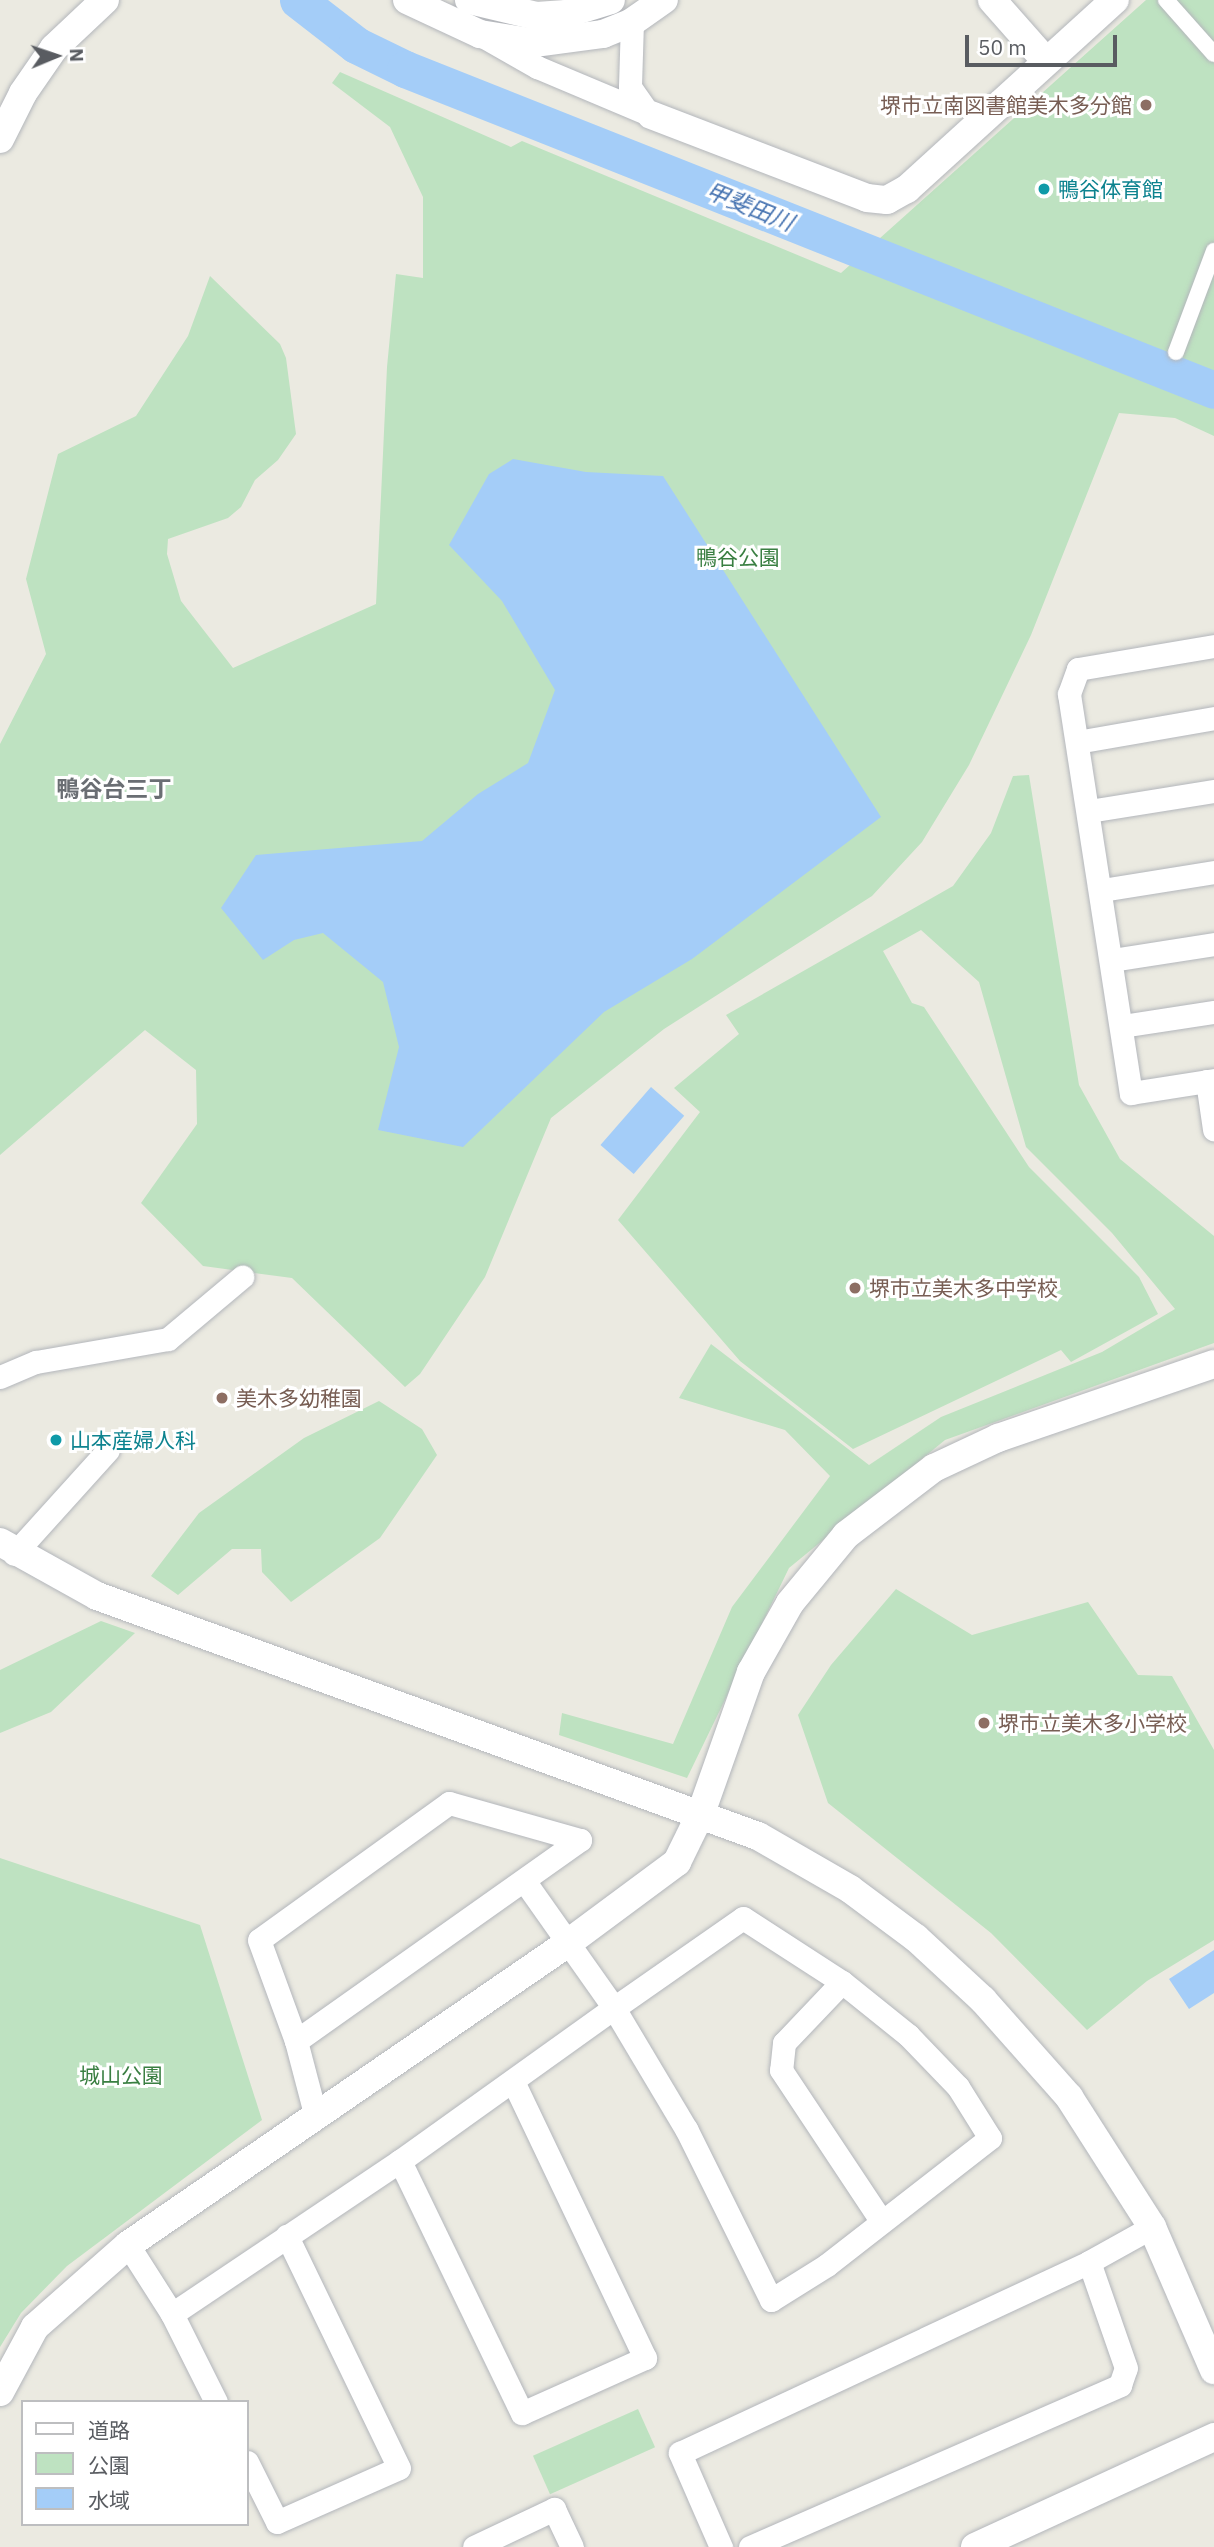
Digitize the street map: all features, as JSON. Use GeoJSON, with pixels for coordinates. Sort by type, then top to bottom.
{"type":"FeatureCollection","features":[{"type":"Feature","properties":{"kind":"street"},"geometry":{"type":"LineString","coordinates":[[0,139],[23,93],[54,48],[105,0]]}},
{"type":"Feature","properties":{"kind":"street"},"geometry":{"type":"LineString","coordinates":[[407,0],[480,34],[537,67],[651,116],[867,198],[887,200],[907,189],[1045,60],[1115,0]]}},
{"type":"Feature","properties":{"kind":"street"},"geometry":{"type":"LineString","coordinates":[[469,0],[536,16],[566,14],[611,0]]}},
{"type":"Feature","properties":{"kind":"street"},"geometry":{"type":"LineString","coordinates":[[480,34],[536,43],[567,42],[632,22],[664,0]]}},
{"type":"Feature","properties":{"kind":"street"},"geometry":{"type":"LineString","coordinates":[[992,0],[1045,60]]}},
{"type":"Feature","properties":{"kind":"street"},"geometry":{"type":"LineString","coordinates":[[1166,0],[1214,54]]}},
{"type":"Feature","properties":{"kind":"street"},"geometry":{"type":"LineString","coordinates":[[632,22],[630,87],[651,116]]}},
{"type":"Feature","properties":{"kind":"street"},"geometry":{"type":"LineString","coordinates":[[1176,352],[1214,251]]}},
{"type":"Feature","properties":{"kind":"street"},"geometry":{"type":"LineString","coordinates":[[1214,646],[1078,669],[1069,694],[1102,890],[1131,1093],[1210,1081],[1214,1129]]}},
{"type":"Feature","properties":{"kind":"street"},"geometry":{"type":"LineString","coordinates":[[1077,741],[1214,719]]}},
{"type":"Feature","properties":{"kind":"street"},"geometry":{"type":"LineString","coordinates":[[1089,811],[1214,791]]}},
{"type":"Feature","properties":{"kind":"street"},"geometry":{"type":"LineString","coordinates":[[1102,890],[1214,872]]}},
{"type":"Feature","properties":{"kind":"street"},"geometry":{"type":"LineString","coordinates":[[1112,960],[1214,944]]}},
{"type":"Feature","properties":{"kind":"street"},"geometry":{"type":"LineString","coordinates":[[1122,1026],[1214,1012]]}},
{"type":"Feature","properties":{"kind":"street"},"geometry":{"type":"LineString","coordinates":[[0,1377],[36,1362],[168,1339],[242,1277]]}},
{"type":"Feature","properties":{"kind":"street"},"geometry":{"type":"LineString","coordinates":[[0,2392],[35,2327],[128,2245],[568,1943],[677,1862],[701,1813],[751,1672],[790,1603],[846,1535],[934,1468],[987,1443],[1214,1364]]}},
{"type":"Feature","properties":{"kind":"street"},"geometry":{"type":"LineString","coordinates":[[108,1450],[7,1548],[97,1596],[701,1813],[758,1836],[850,1889],[926,1947],[983,2000],[1069,2097],[1152,2227],[1214,2370]]}},
{"type":"Feature","properties":{"kind":"street"},"geometry":{"type":"LineString","coordinates":[[296,2041],[525,1882],[580,1839],[449,1802],[259,1940],[296,2041],[316,2117]]}},
{"type":"Feature","properties":{"kind":"street"},"geometry":{"type":"LineString","coordinates":[[172,2314],[400,2161],[614,2008],[743,1918],[842,1982],[908,2035],[958,2087],[990,2138],[882,2222],[771,2300],[686,2129],[614,2008],[525,1882]]}},
{"type":"Feature","properties":{"kind":"street"},"geometry":{"type":"LineString","coordinates":[[842,1982],[784,2043],[781,2070],[882,2222]]}},
{"type":"Feature","properties":{"kind":"street"},"geometry":{"type":"LineString","coordinates":[[400,2161],[522,2413],[645,2358],[513,2081]]}},
{"type":"Feature","properties":{"kind":"street"},"geometry":{"type":"LineString","coordinates":[[721,2547],[680,2453],[1089,2262],[1152,2227]]}},
{"type":"Feature","properties":{"kind":"street"},"geometry":{"type":"LineString","coordinates":[[248,2464],[277,2522],[399,2468],[287,2236]]}},
{"type":"Feature","properties":{"kind":"street"},"geometry":{"type":"LineString","coordinates":[[128,2245],[172,2314],[215,2400]]}},
{"type":"Feature","properties":{"kind":"street"},"geometry":{"type":"LineString","coordinates":[[750,2547],[1120,2385],[1125,2368],[1089,2262]]}},
{"type":"Feature","properties":{"kind":"street"},"geometry":{"type":"LineString","coordinates":[[975,2547],[1214,2437]]}},
{"type":"Feature","properties":{"kind":"street"},"geometry":{"type":"LineString","coordinates":[[474,2547],[554,2509],[572,2547]]}},
{"type":"Feature","properties":{"kind":"green space","name":"鴨谷公園"},"geometry":{"type":"Polygon","coordinates":[[[1146,0],[1214,0],[1214,436],[1175,418],[1119,413],[1031,635],[969,765],[922,842],[872,896],[664,1029],[551,1118],[485,1277],[420,1374],[405,1387],[292,1278],[203,1266],[141,1203],[197,1124],[196,1070],[145,1030],[0,1155],[0,744],[46,654],[26,579],[58,454],[136,416],[188,336],[210,276],[280,344],[286,358],[296,434],[278,460],[255,480],[241,507],[228,518],[168,539],[167,554],[181,601],[233,668],[376,604],[387,367],[396,274],[423,278],[423,197],[390,127],[332,83],[340,72],[511,147],[522,141],[841,273],[1146,0]]]}},
{"type":"Feature","properties":{"kind":"green space"},"geometry":{"type":"Polygon","coordinates":[[[1029,775],[1079,1085],[1120,1159],[1214,1236],[1214,1343],[945,1440],[789,1568],[687,1778],[559,1735],[562,1713],[673,1744],[732,1607],[830,1476],[785,1430],[679,1398],[711,1344],[869,1465],[941,1417],[1102,1352],[1175,1309],[1112,1233],[1026,1147],[979,982],[921,930],[883,951],[912,1003],[924,1007],[1029,1167],[1139,1277],[1158,1314],[1071,1362],[1061,1350],[853,1449],[740,1361],[618,1220],[700,1112],[674,1088],[739,1034],[726,1015],[953,886],[991,833],[1013,776],[1029,775]]]}},
{"type":"Feature","properties":{"kind":"green space"},"geometry":{"type":"Polygon","coordinates":[[[379,1401],[422,1429],[437,1455],[380,1538],[291,1602],[262,1572],[261,1549],[232,1549],[178,1595],[151,1576],[199,1513],[304,1438],[379,1401]]]}},
{"type":"Feature","properties":{"kind":"green space"},"geometry":{"type":"Polygon","coordinates":[[[896,1589],[972,1635],[1088,1602],[1138,1675],[1172,1676],[1214,1750],[1214,1940],[1147,1981],[1087,2030],[991,1933],[828,1803],[798,1715],[831,1665],[896,1589]]]}},
{"type":"Feature","properties":{"kind":"green space"},"geometry":{"type":"Polygon","coordinates":[[[101,1621],[135,1633],[51,1712],[0,1733],[0,1670],[101,1621]]]}},
{"type":"Feature","properties":{"kind":"green space","name":"城山公園"},"geometry":{"type":"Polygon","coordinates":[[[0,1858],[200,1925],[262,2120],[67,2266],[21,2313],[0,2347],[0,1858]]]}},
{"type":"Feature","properties":{"kind":"green space"},"geometry":{"type":"Polygon","coordinates":[[[638,2409],[655,2447],[550,2494],[533,2456],[638,2409]]]}},
{"type":"Feature","properties":{"kind":"water"},"geometry":{"type":"Polygon","coordinates":[[[513,459],[586,472],[663,476],[881,817],[692,959],[604,1012],[463,1147],[378,1130],[399,1047],[383,982],[323,933],[294,940],[263,960],[221,908],[256,855],[422,841],[478,794],[528,763],[555,690],[502,601],[449,545],[489,474],[513,459]]]}},
{"type":"Feature","properties":{"kind":"water"},"geometry":{"type":"Polygon","coordinates":[[[651,1087],[684,1116],[634,1174],[600,1145],[651,1087]]]}},
{"type":"Feature","properties":{"kind":"water"},"geometry":{"type":"Polygon","coordinates":[[[1214,1950],[1214,1993],[1189,2009],[1169,1979],[1214,1950]]]}},
{"type":"Feature","properties":{"kind":"waterway","name":"甲斐田川"},"geometry":{"type":"LineString","coordinates":[[298,0],[356,45],[405,69],[1214,390]]}},
{"type":"Feature","properties":{"kind":"place","name":"堺市立南図書館美木多分館"},"geometry":{"type":"Point","coordinates":[1146,105]}},
{"type":"Feature","properties":{"kind":"place","name":"鴨谷体育館"},"geometry":{"type":"Point","coordinates":[1044,189]}},
{"type":"Feature","properties":{"kind":"place","name":"堺市立美木多中学校"},"geometry":{"type":"Point","coordinates":[855,1288]}},
{"type":"Feature","properties":{"kind":"place","name":"美木多幼稚園"},"geometry":{"type":"Point","coordinates":[222,1398]}},
{"type":"Feature","properties":{"kind":"place","name":"山本産婦人科"},"geometry":{"type":"Point","coordinates":[56,1440]}},
{"type":"Feature","properties":{"kind":"place","name":"堺市立美木多小学校"},"geometry":{"type":"Point","coordinates":[984,1723]}},
{"type":"Feature","properties":{"kind":"district","name":"鴨谷台三丁"},"geometry":{"type":"Point","coordinates":[114,788]}}]}
